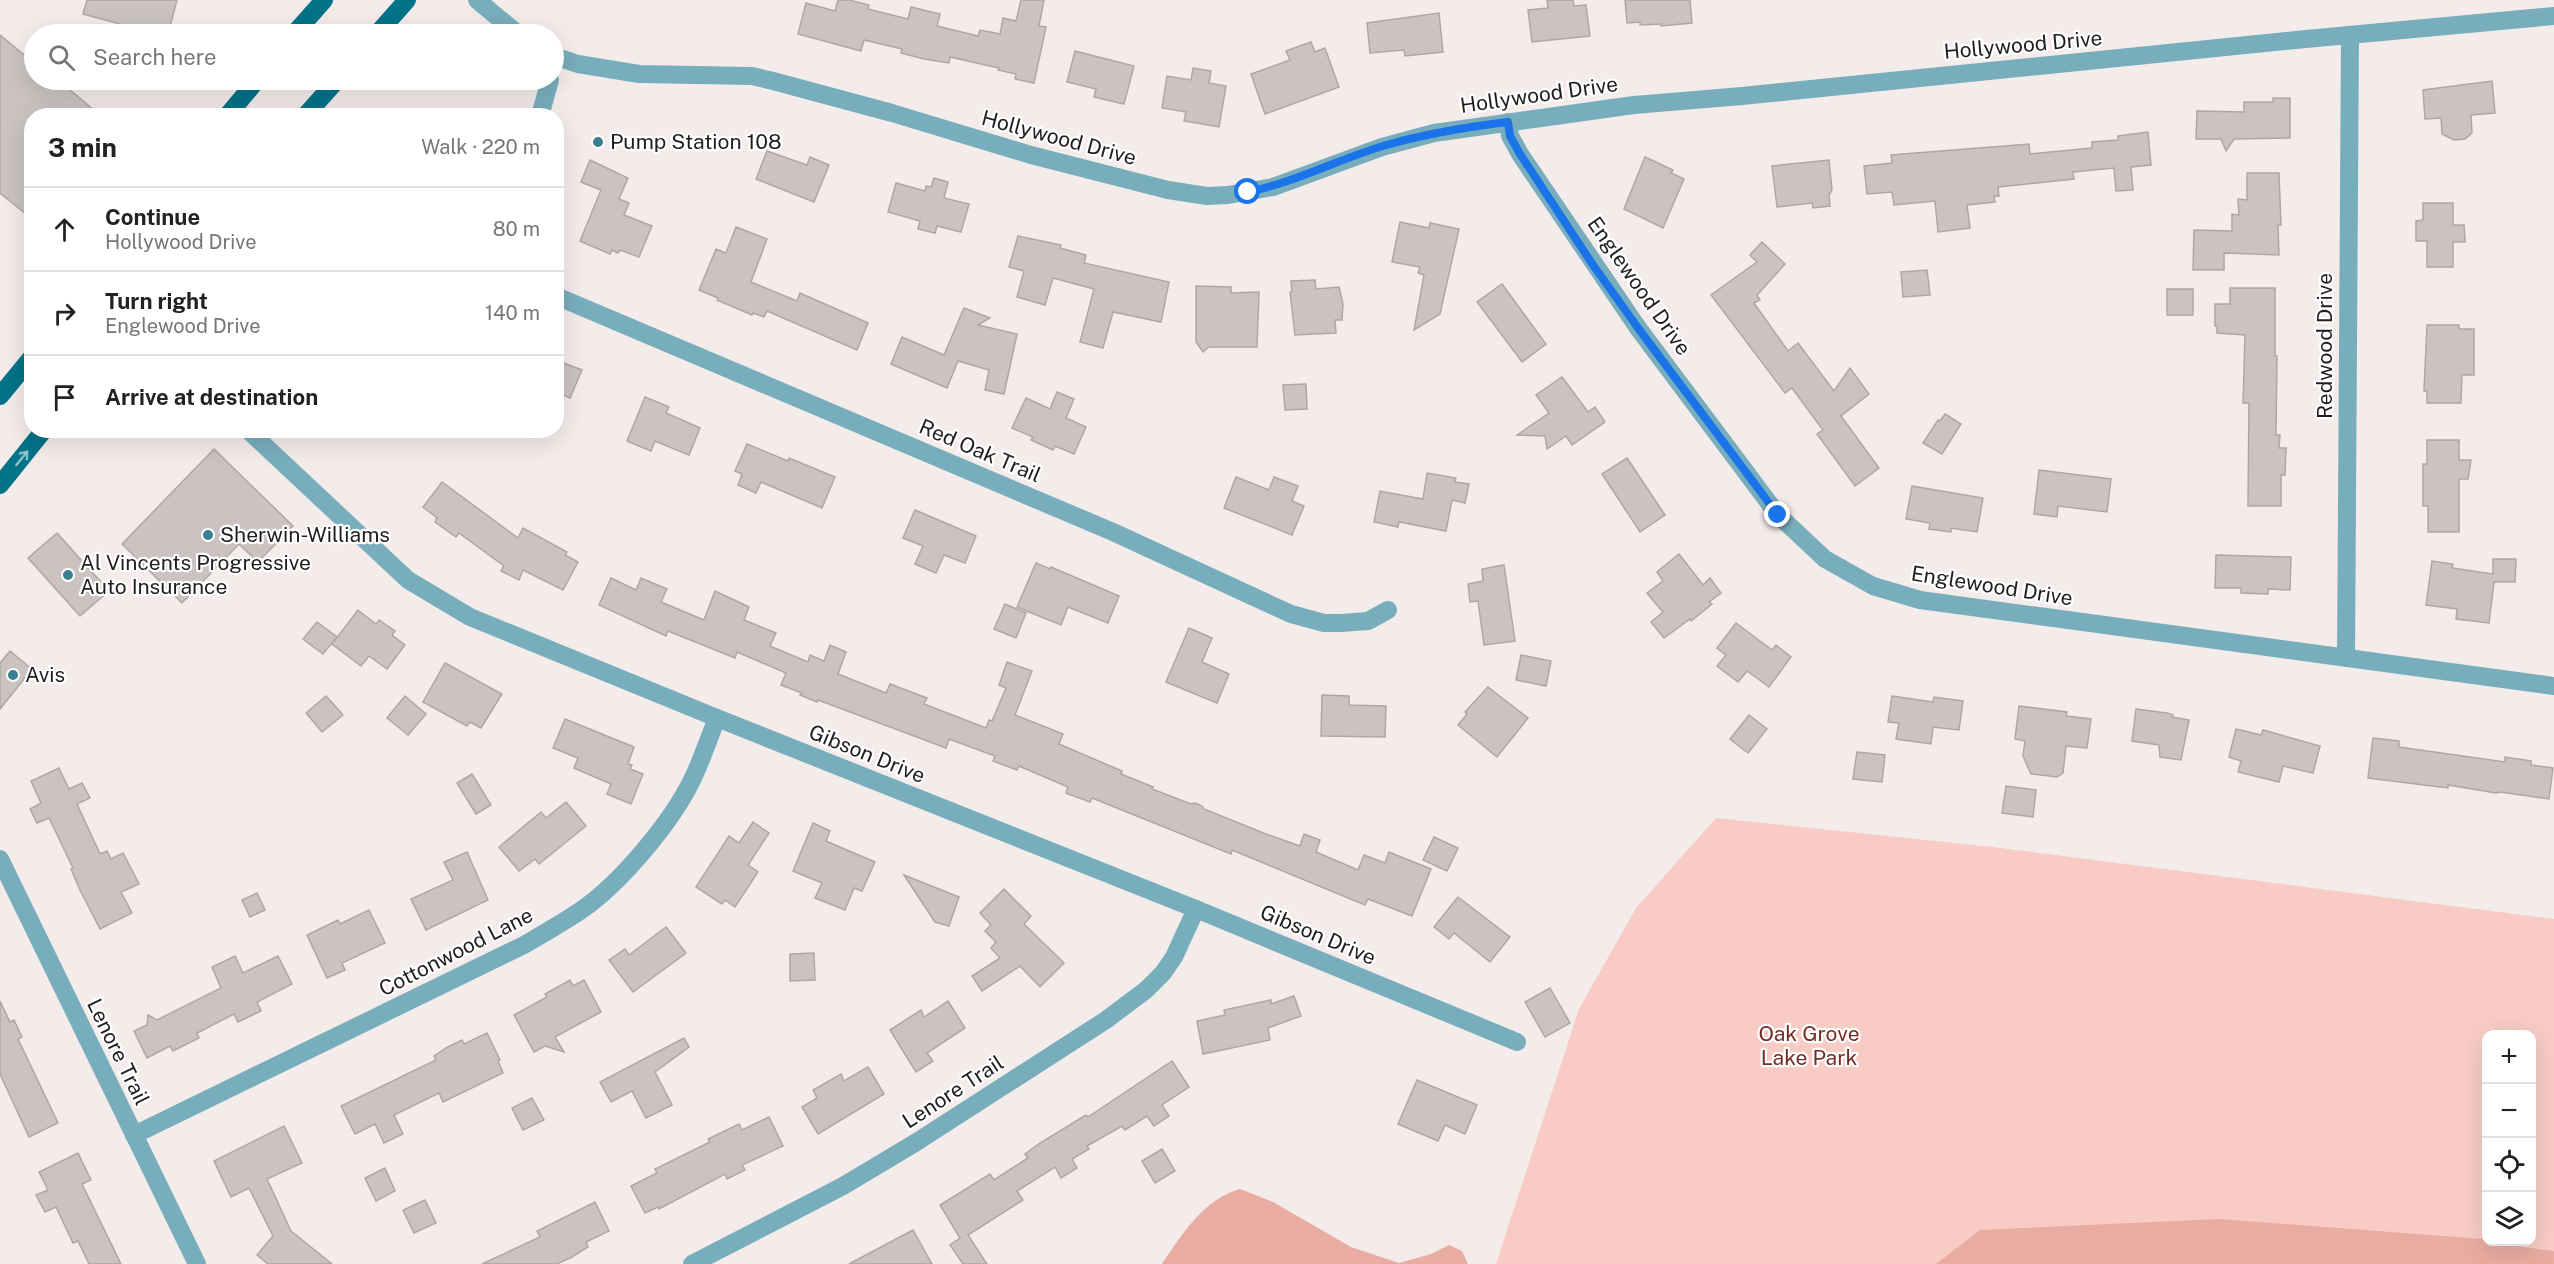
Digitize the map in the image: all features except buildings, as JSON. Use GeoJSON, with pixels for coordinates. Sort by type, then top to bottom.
{"type":"FeatureCollection","features":[{"type":"Feature","properties":{"kind":"main road"},"geometry":{"type":"LineString","coordinates":[[303,24],[324,0]]}},
{"type":"Feature","properties":{"kind":"main road"},"geometry":{"type":"LineString","coordinates":[[385,24],[407,0]]}},
{"type":"Feature","properties":{"kind":"main road"},"geometry":{"type":"LineString","coordinates":[[234,108],[249,90]]}},
{"type":"Feature","properties":{"kind":"main road"},"geometry":{"type":"LineString","coordinates":[[312,108],[328,90]]}},
{"type":"Feature","properties":{"kind":"main road"},"geometry":{"type":"LineString","coordinates":[[0,396],[24,367]]}},
{"type":"Feature","properties":{"kind":"main road"},"geometry":{"type":"LineString","coordinates":[[0,485],[38,438]]}},
{"type":"Feature","properties":{"kind":"street"},"geometry":{"type":"LineString","coordinates":[[477,0],[506,24]]}},
{"type":"Feature","properties":{"kind":"street","name":"Hollywood Drive"},"geometry":{"type":"LineString","coordinates":[[564,62],[639,74],[752,76],[892,112],[1031,155],[1168,190],[1207,196],[1228,195],[1273,187],[1382,147],[1434,133],[1634,105],[2554,16]]}},
{"type":"Feature","properties":{"kind":"street","name":"Redwood Drive"},"geometry":{"type":"LineString","coordinates":[[2346,658],[2350,35]]}},
{"type":"Feature","properties":{"kind":"street"},"geometry":{"type":"LineString","coordinates":[[542,108],[547,90]]}},
{"type":"Feature","properties":{"kind":"street","name":"Englewood Drive"},"geometry":{"type":"LineString","coordinates":[[1508,122],[1510,136],[1520,154],[1593,265],[1778,515],[1825,559],[1873,586],[1920,600],[2554,686]]}},
{"type":"Feature","properties":{"kind":"street","name":"Red Oak Trail"},"geometry":{"type":"LineString","coordinates":[[564,299],[1113,532],[1291,614],[1324,623],[1341,623],[1368,621],[1388,610]]}},
{"type":"Feature","properties":{"kind":"street","name":"Gibson Drive"},"geometry":{"type":"LineString","coordinates":[[257,438],[408,580],[470,617],[1196,909],[1517,1042]]}},
{"type":"Feature","properties":{"kind":"street","name":"Cottonwood Lane"},"geometry":{"type":"LineString","coordinates":[[134,1135],[524,945],[582,910],[626,871],[653,839],[693,779],[717,718]]}},
{"type":"Feature","properties":{"kind":"street","name":"Lenore Trail"},"geometry":{"type":"LineString","coordinates":[[0,859],[197,1264]]}},
{"type":"Feature","properties":{"kind":"street","name":"Lenore Trail"},"geometry":{"type":"LineString","coordinates":[[692,1264],[832,1192],[897,1154],[1107,1020],[1146,990],[1163,973],[1174,957],[1196,909]]}},
{"type":"Feature","properties":{"kind":"green space","name":"Oak Grove Lake Park"},"geometry":{"type":"Polygon","coordinates":[[[1716,818],[1993,847],[2554,919],[2554,1264],[1496,1264],[1579,1009],[1636,908],[1716,818]]]}},
{"type":"Feature","properties":{"kind":"shaded area"},"geometry":{"type":"Polygon","coordinates":[[[1240,1189],[1273,1202],[1351,1247],[1399,1263],[1431,1254],[1449,1245],[1462,1251],[1468,1264],[1162,1264],[1186,1230],[1205,1209],[1227,1194],[1240,1189]]]}},
{"type":"Feature","properties":{"kind":"shaded area"},"geometry":{"type":"Polygon","coordinates":[[[2219,1219],[2482,1239],[2482,1246],[2516,1246],[2554,1251],[2554,1264],[1936,1264],[1980,1230],[2219,1219]]]}},
{"type":"Feature","properties":{"kind":"place","name":"Pump Station 108"},"geometry":{"type":"Point","coordinates":[598,142]}},
{"type":"Feature","properties":{"kind":"place","name":"Sherwin-Williams"},"geometry":{"type":"Point","coordinates":[208,535]}},
{"type":"Feature","properties":{"kind":"place","name":"Al Vincents Progressive Auto Insurance"},"geometry":{"type":"Point","coordinates":[68,575]}},
{"type":"Feature","properties":{"kind":"place","name":"Avis"},"geometry":{"type":"Point","coordinates":[13,675]}},
{"type":"Feature","properties":{"kind":"route"},"geometry":{"type":"LineString","coordinates":[[1248,192],[1273,187],[1382,147],[1434,133],[1508,122],[1510,136],[1520,154],[1593,265],[1740,467],[1778,515]]}}]}
